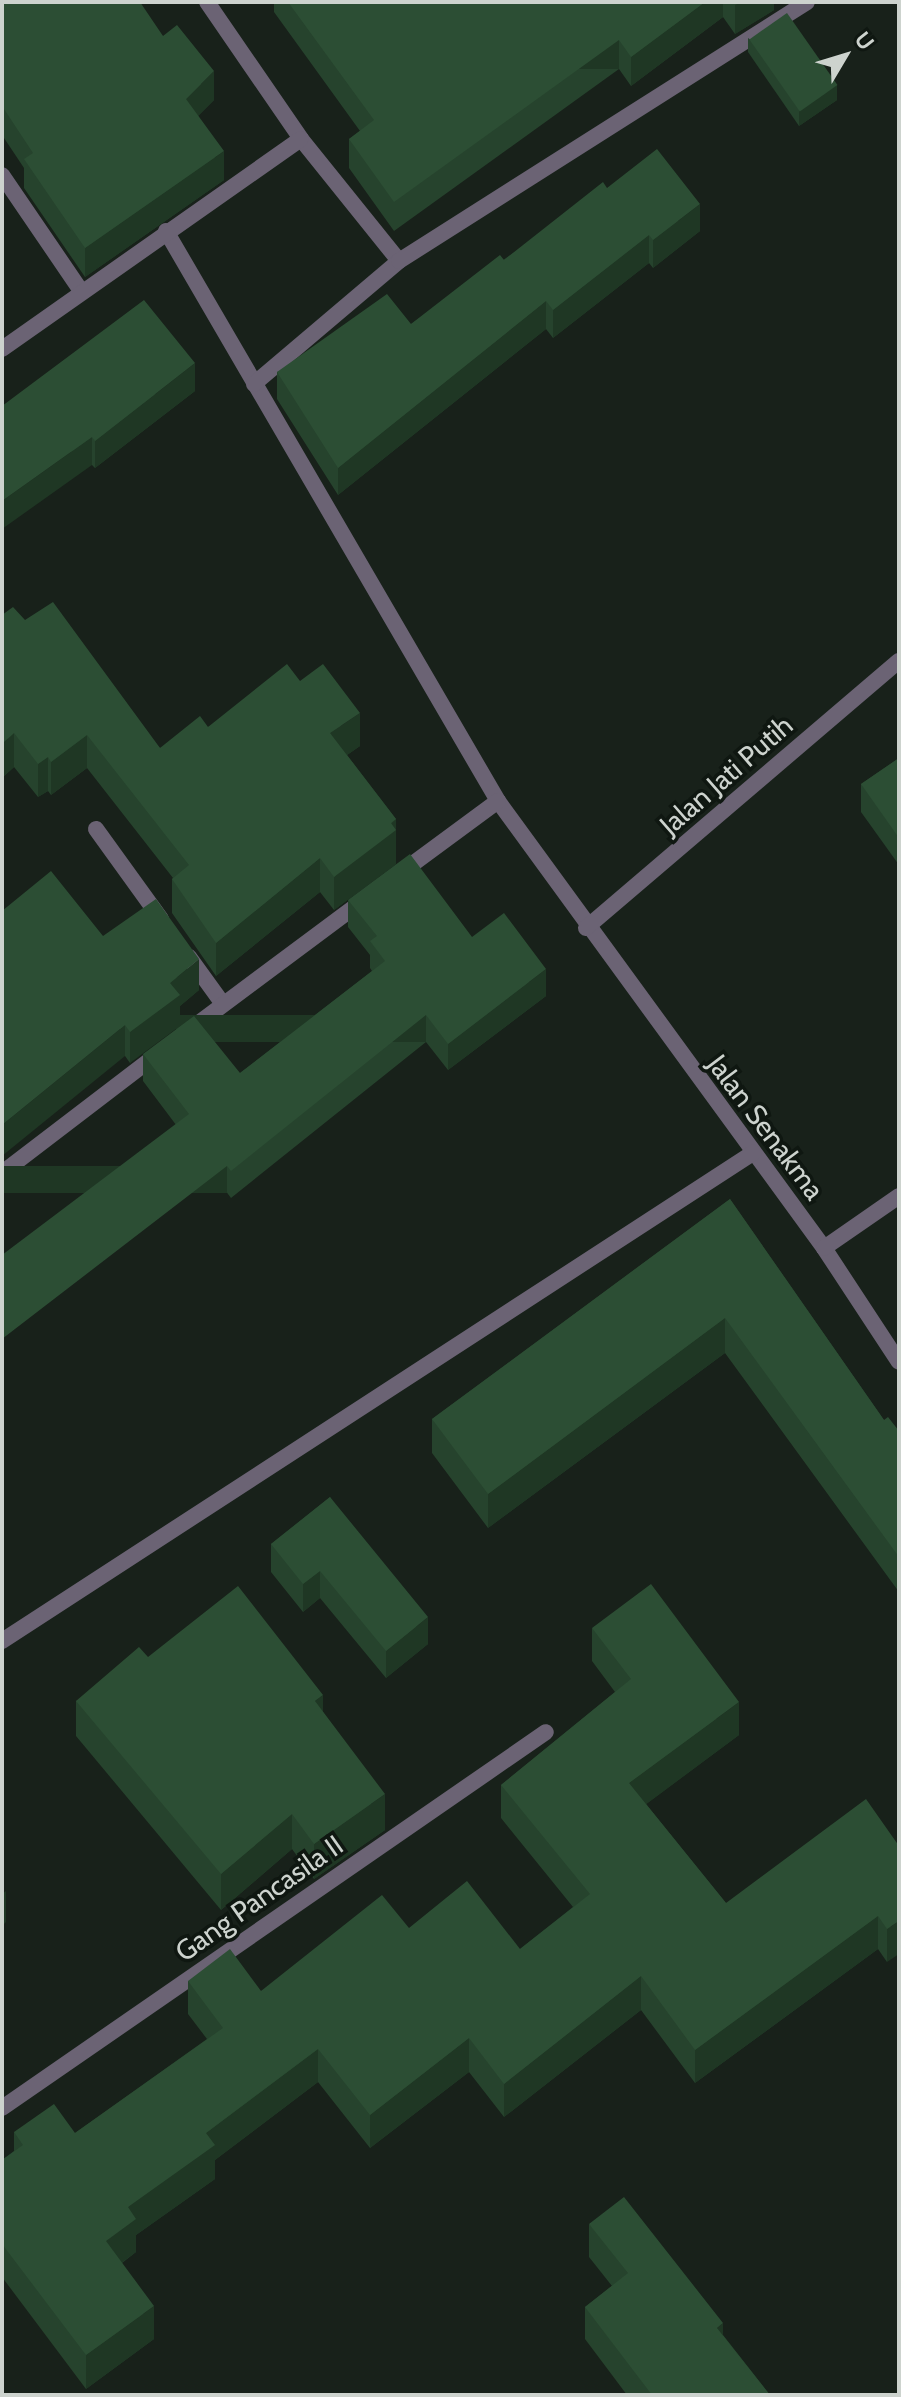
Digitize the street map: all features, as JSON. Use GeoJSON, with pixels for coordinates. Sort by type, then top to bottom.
{"type":"FeatureCollection","features":[{"type":"Feature","properties":{"kind":"street"},"geometry":{"type":"LineString","coordinates":[[207,2],[301,139],[399,261]]}},
{"type":"Feature","properties":{"kind":"street"},"geometry":{"type":"LineString","coordinates":[[254,384],[399,261],[807,2]]}},
{"type":"Feature","properties":{"kind":"street"},"geometry":{"type":"LineString","coordinates":[[2,349],[301,139]]}},
{"type":"Feature","properties":{"kind":"street"},"geometry":{"type":"LineString","coordinates":[[2,175],[81,291]]}},
{"type":"Feature","properties":{"kind":"street","name":"Jalan Senakma"},"geometry":{"type":"LineString","coordinates":[[166,231],[498,801],[586,928],[824,1248],[899,1362]]}},
{"type":"Feature","properties":{"kind":"street","name":"Jalan Jati Putih"},"geometry":{"type":"LineString","coordinates":[[586,928],[899,661]]}},
{"type":"Feature","properties":{"kind":"street"},"geometry":{"type":"LineString","coordinates":[[2,1173],[223,1004],[498,801]]}},
{"type":"Feature","properties":{"kind":"street"},"geometry":{"type":"LineString","coordinates":[[96,829],[223,1004]]}},
{"type":"Feature","properties":{"kind":"street"},"geometry":{"type":"LineString","coordinates":[[2,1641],[753,1153]]}},
{"type":"Feature","properties":{"kind":"street"},"geometry":{"type":"LineString","coordinates":[[824,1248],[899,1196]]}},
{"type":"Feature","properties":{"kind":"street","name":"Gang Pancasila II"},"geometry":{"type":"LineString","coordinates":[[2,2108],[546,1732]]}},
{"type":"Feature","properties":{"kind":"building"},"geometry":{"type":"Polygon","coordinates":[[[2,2],[140,2],[163,36],[177,25],[214,71],[186,99],[224,151],[85,248],[24,159],[33,153],[2,106],[2,2]]]}},
{"type":"Feature","properties":{"kind":"building"},"geometry":{"type":"Polygon","coordinates":[[[288,2],[705,2],[631,57],[619,40],[394,202],[349,139],[374,120],[288,2]]]}},
{"type":"Feature","properties":{"kind":"building"},"geometry":{"type":"Polygon","coordinates":[[[787,13],[837,85],[800,111],[749,39],[787,13]]]}},
{"type":"Feature","properties":{"kind":"building"},"geometry":{"type":"Polygon","coordinates":[[[657,149],[700,204],[653,240],[649,235],[553,310],[546,301],[338,468],[277,372],[387,294],[411,324],[500,255],[504,260],[603,182],[607,188],[657,149]]]}},
{"type":"Feature","properties":{"kind":"building"},"geometry":{"type":"Polygon","coordinates":[[[144,300],[195,363],[95,441],[92,437],[2,501],[2,406],[144,300]]]}},
{"type":"Feature","properties":{"kind":"building"},"geometry":{"type":"Polygon","coordinates":[[[53,602],[160,748],[200,716],[208,727],[287,664],[300,681],[323,664],[360,713],[330,733],[396,819],[391,823],[396,830],[334,877],[320,858],[216,943],[172,879],[189,865],[87,735],[51,762],[48,757],[38,764],[14,733],[2,744],[2,615],[13,607],[25,620],[53,602]]]}},
{"type":"Feature","properties":{"kind":"building"},"geometry":{"type":"Polygon","coordinates":[[[899,758],[899,838],[861,784],[899,758]]]}},
{"type":"Feature","properties":{"kind":"building"},"geometry":{"type":"Polygon","coordinates":[[[410,854],[472,937],[504,913],[546,969],[448,1044],[426,1015],[231,1171],[227,1166],[2,1339],[2,1255],[189,1114],[143,1054],[194,1016],[240,1073],[385,961],[370,941],[377,936],[348,900],[410,854]]]}},
{"type":"Feature","properties":{"kind":"building"},"geometry":{"type":"Polygon","coordinates":[[[51,871],[103,936],[156,899],[199,959],[170,983],[180,995],[130,1032],[125,1025],[2,1125],[2,911],[51,871]]]}},
{"type":"Feature","properties":{"kind":"building"},"geometry":{"type":"Polygon","coordinates":[[[730,1199],[884,1420],[888,1417],[899,1431],[899,1557],[725,1318],[488,1494],[432,1419],[730,1199]]]}},
{"type":"Feature","properties":{"kind":"building"},"geometry":{"type":"Polygon","coordinates":[[[330,1497],[428,1617],[386,1651],[320,1571],[303,1584],[271,1544],[330,1497]]]}},
{"type":"Feature","properties":{"kind":"building"},"geometry":{"type":"Polygon","coordinates":[[[651,1584],[739,1702],[629,1783],[726,1903],[866,1799],[899,1846],[899,1921],[887,1929],[878,1916],[695,2050],[641,1976],[504,2084],[469,2038],[370,2115],[318,2049],[206,2133],[215,2145],[128,2207],[136,2219],[106,2241],[154,2306],[86,2355],[2,2244],[2,2160],[23,2145],[14,2132],[54,2104],[75,2133],[223,2028],[188,1981],[230,1949],[261,1991],[382,1895],[409,1928],[467,1881],[520,1949],[590,1894],[501,1785],[631,1679],[592,1628],[651,1584]]]}},
{"type":"Feature","properties":{"kind":"building"},"geometry":{"type":"Polygon","coordinates":[[[238,1586],[323,1695],[315,1701],[385,1794],[314,1844],[292,1814],[221,1874],[76,1701],[139,1647],[148,1657],[238,1586]]]}},
{"type":"Feature","properties":{"kind":"building"},"geometry":{"type":"Polygon","coordinates":[[[624,2197],[723,2323],[717,2328],[770,2395],[652,2395],[585,2307],[628,2273],[589,2224],[624,2197]]]}}]}
